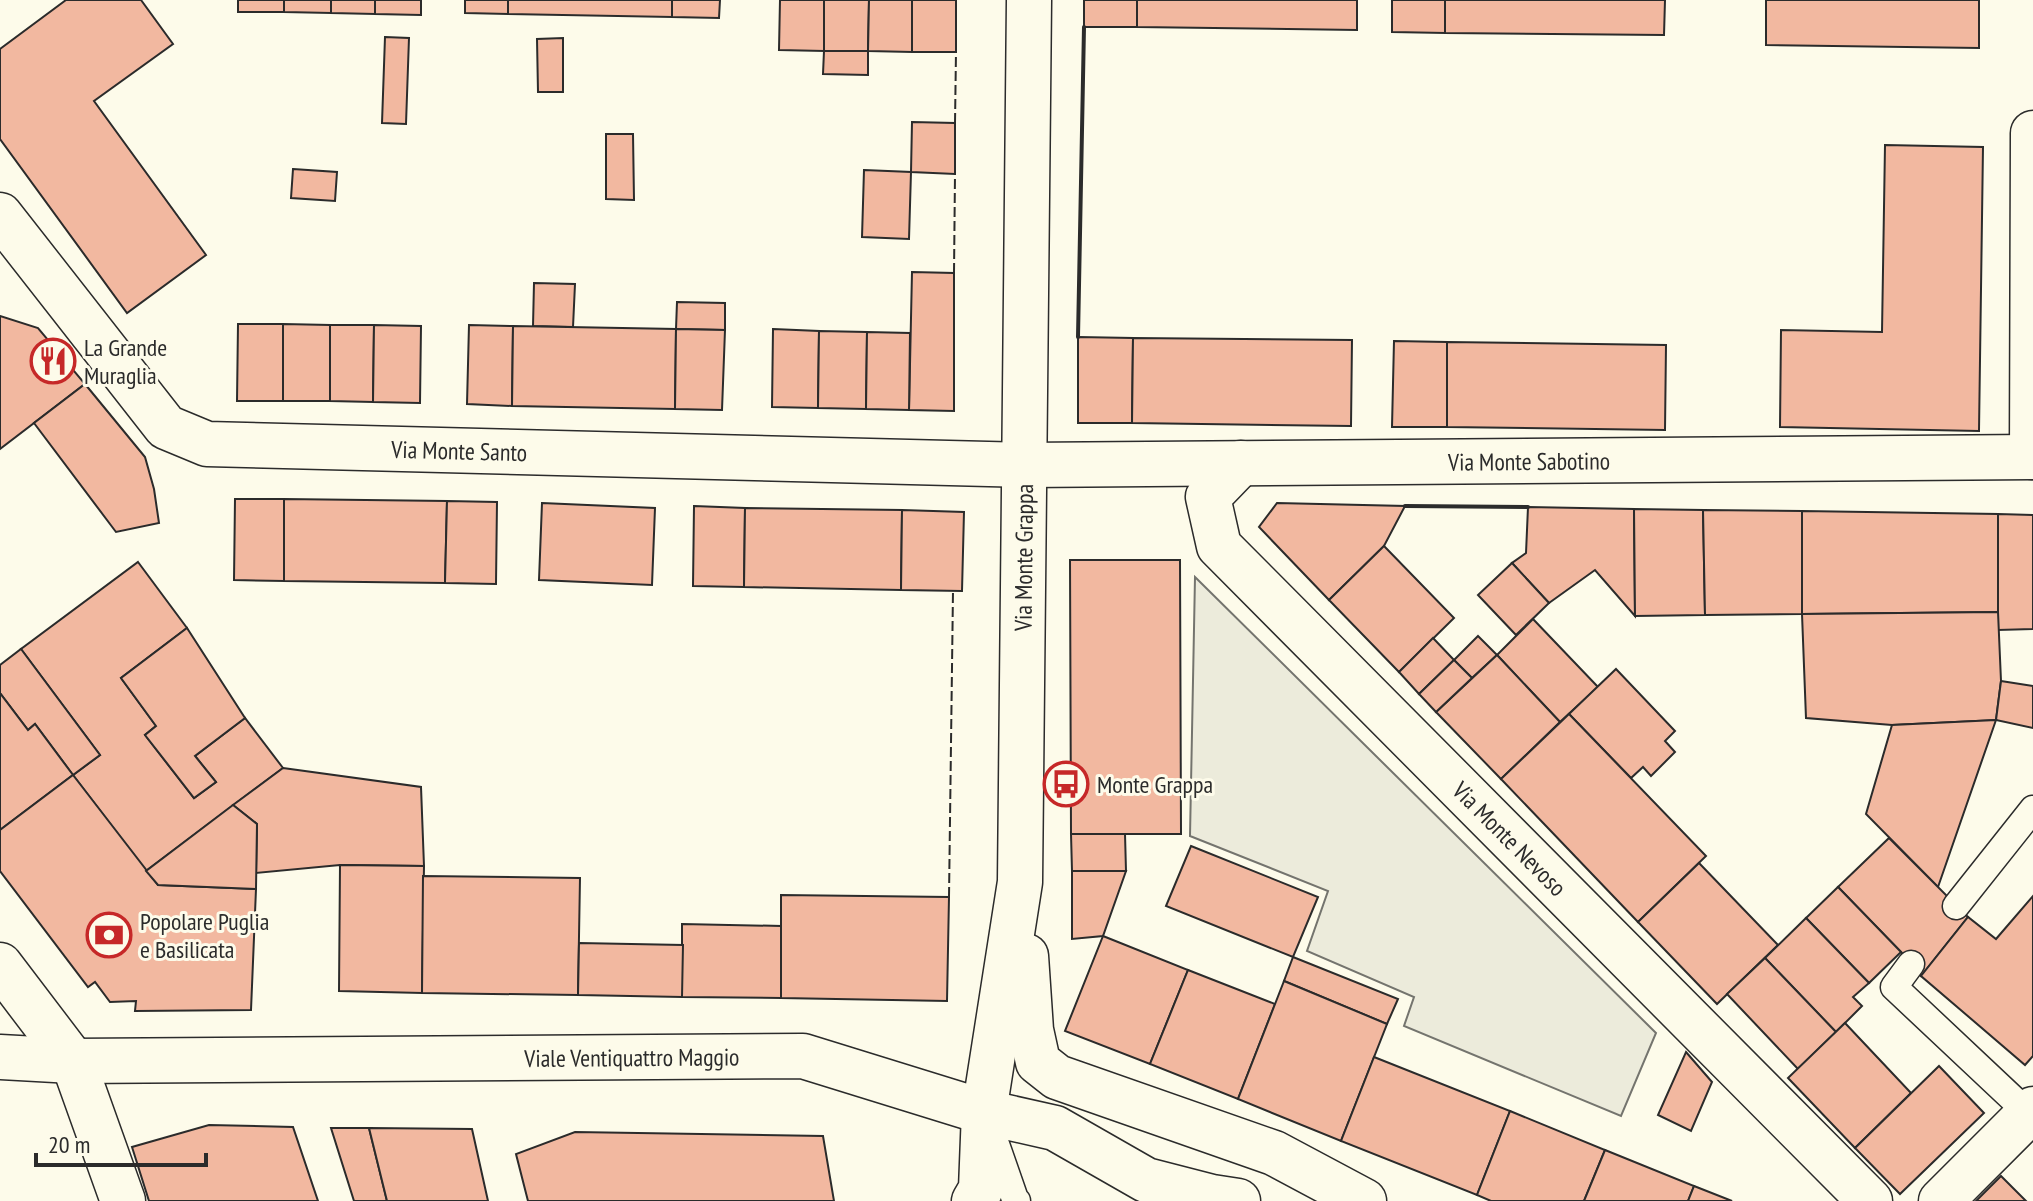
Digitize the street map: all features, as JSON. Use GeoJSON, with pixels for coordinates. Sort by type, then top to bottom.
{"type":"FeatureCollection","features":[{"type":"Feature","properties":{"kind":"street","name":"Via Monte Grappa"},"geometry":{"type":"LineString","coordinates":[[974,1201],[981,1189],[984,1112],[1020,882],[1029,0]]}},
{"type":"Feature","properties":{"kind":"street"},"geometry":{"type":"LineString","coordinates":[[2033,133],[2033,457]]}},
{"type":"Feature","properties":{"kind":"street","name":"Via Monte Santo"},"geometry":{"type":"LineString","coordinates":[[0,215],[166,427],[207,444],[1025,465]]}},
{"type":"Feature","properties":{"kind":"street","name":"Via Monte Sabotino"},"geometry":{"type":"LineString","coordinates":[[1025,465],[2033,457]]}},
{"type":"Feature","properties":{"kind":"street","name":"Via Monte Nevoso"},"geometry":{"type":"LineString","coordinates":[[1241,463],[1208,497],[1219,546],[1870,1201]]}},
{"type":"Feature","properties":{"kind":"street"},"geometry":{"type":"LineString","coordinates":[[1020,882],[1031,1030],[1038,1062],[1057,1077],[1274,1153],[1364,1201]]}},
{"type":"Feature","properties":{"kind":"street"},"geometry":{"type":"LineString","coordinates":[[0,965],[73,1061],[123,1201]]}},
{"type":"Feature","properties":{"kind":"street","name":"Viale Ventiquattro Maggio"},"geometry":{"type":"LineString","coordinates":[[0,1057],[73,1061],[803,1056],[984,1112],[1055,1128],[1146,1180],[1238,1201]]}},
{"type":"Feature","properties":{"kind":"street"},"geometry":{"type":"LineString","coordinates":[[1941,1201],[2031,1112]]}},
{"type":"Feature","properties":{"kind":"lane"},"geometry":{"type":"LineString","coordinates":[[1956,906],[2033,809]]}},
{"type":"Feature","properties":{"kind":"lane"},"geometry":{"type":"LineString","coordinates":[[1911,964],[1894,987],[2031,1112]]}},
{"type":"Feature","properties":{"kind":"lane"},"geometry":{"type":"LineString","coordinates":[[984,1112],[1017,1201]]}},
{"type":"Feature","properties":{"kind":"shaded area"},"geometry":{"type":"Polygon","coordinates":[[[1195,577],[1656,1033],[1621,1116],[1404,1026],[1414,997],[1307,951],[1328,891],[1190,836],[1195,577]]]}},
{"type":"Feature","properties":{"kind":"building"},"geometry":{"type":"Polygon","coordinates":[[[66,0],[141,0],[173,44],[94,101],[206,255],[127,313],[0,139],[0,49],[66,0]]]}},
{"type":"Feature","properties":{"kind":"building"},"geometry":{"type":"Polygon","coordinates":[[[238,0],[284,0],[284,12],[238,12],[238,0]]]}},
{"type":"Feature","properties":{"kind":"building"},"geometry":{"type":"Polygon","coordinates":[[[284,0],[331,0],[331,13],[284,12],[284,0]]]}},
{"type":"Feature","properties":{"kind":"building"},"geometry":{"type":"Polygon","coordinates":[[[331,0],[375,0],[375,14],[331,13],[331,0]]]}},
{"type":"Feature","properties":{"kind":"building"},"geometry":{"type":"Polygon","coordinates":[[[375,0],[421,0],[421,15],[375,14],[375,0]]]}},
{"type":"Feature","properties":{"kind":"building"},"geometry":{"type":"Polygon","coordinates":[[[465,0],[508,0],[508,14],[465,13],[465,0]]]}},
{"type":"Feature","properties":{"kind":"building"},"geometry":{"type":"Polygon","coordinates":[[[508,0],[672,0],[672,17],[508,14],[508,0]]]}},
{"type":"Feature","properties":{"kind":"building"},"geometry":{"type":"Polygon","coordinates":[[[672,0],[720,0],[719,18],[672,17],[672,0]]]}},
{"type":"Feature","properties":{"kind":"building"},"geometry":{"type":"Polygon","coordinates":[[[780,0],[824,0],[824,51],[779,50],[780,0]]]}},
{"type":"Feature","properties":{"kind":"building"},"geometry":{"type":"Polygon","coordinates":[[[824,0],[869,0],[868,51],[824,51],[824,0]]]}},
{"type":"Feature","properties":{"kind":"building"},"geometry":{"type":"Polygon","coordinates":[[[869,0],[912,0],[912,52],[868,51],[869,0]]]}},
{"type":"Feature","properties":{"kind":"building"},"geometry":{"type":"Polygon","coordinates":[[[912,0],[956,0],[956,52],[912,52],[912,0]]]}},
{"type":"Feature","properties":{"kind":"building"},"geometry":{"type":"Polygon","coordinates":[[[1084,0],[1137,0],[1137,27],[1084,27],[1084,0]]]}},
{"type":"Feature","properties":{"kind":"building"},"geometry":{"type":"Polygon","coordinates":[[[1137,0],[1357,0],[1357,30],[1137,27],[1137,0]]]}},
{"type":"Feature","properties":{"kind":"building"},"geometry":{"type":"Polygon","coordinates":[[[1392,0],[1445,0],[1445,33],[1392,32],[1392,0]]]}},
{"type":"Feature","properties":{"kind":"building"},"geometry":{"type":"Polygon","coordinates":[[[1445,0],[1665,0],[1664,35],[1445,33],[1445,0]]]}},
{"type":"Feature","properties":{"kind":"building"},"geometry":{"type":"Polygon","coordinates":[[[1766,0],[1979,0],[1979,48],[1766,45],[1766,0]]]}},
{"type":"Feature","properties":{"kind":"building"},"geometry":{"type":"Polygon","coordinates":[[[385,37],[409,38],[406,124],[382,123],[385,37]]]}},
{"type":"Feature","properties":{"kind":"building"},"geometry":{"type":"Polygon","coordinates":[[[563,38],[563,92],[538,92],[537,39],[563,38]]]}},
{"type":"Feature","properties":{"kind":"building"},"geometry":{"type":"Polygon","coordinates":[[[824,51],[868,51],[868,75],[823,74],[824,51]]]}},
{"type":"Feature","properties":{"kind":"building"},"geometry":{"type":"Polygon","coordinates":[[[912,122],[955,123],[955,174],[911,172],[912,122]]]}},
{"type":"Feature","properties":{"kind":"building"},"geometry":{"type":"Polygon","coordinates":[[[606,134],[633,134],[634,200],[606,199],[606,134]]]}},
{"type":"Feature","properties":{"kind":"building"},"geometry":{"type":"Polygon","coordinates":[[[1885,145],[1983,147],[1979,431],[1780,427],[1781,330],[1882,332],[1885,145]]]}},
{"type":"Feature","properties":{"kind":"building"},"geometry":{"type":"Polygon","coordinates":[[[293,169],[337,172],[335,201],[291,198],[293,169]]]}},
{"type":"Feature","properties":{"kind":"building"},"geometry":{"type":"Polygon","coordinates":[[[864,170],[911,172],[909,239],[862,237],[864,170]]]}},
{"type":"Feature","properties":{"kind":"building"},"geometry":{"type":"Polygon","coordinates":[[[912,272],[954,273],[954,411],[909,410],[912,272]]]}},
{"type":"Feature","properties":{"kind":"building"},"geometry":{"type":"Polygon","coordinates":[[[534,283],[575,284],[573,327],[533,326],[534,283]]]}},
{"type":"Feature","properties":{"kind":"building"},"geometry":{"type":"Polygon","coordinates":[[[677,302],[725,303],[725,330],[676,329],[677,302]]]}},
{"type":"Feature","properties":{"kind":"building"},"geometry":{"type":"Polygon","coordinates":[[[0,316],[38,328],[85,384],[0,449],[0,316]]]}},
{"type":"Feature","properties":{"kind":"building"},"geometry":{"type":"Polygon","coordinates":[[[238,324],[283,324],[283,401],[237,401],[238,324]]]}},
{"type":"Feature","properties":{"kind":"building"},"geometry":{"type":"Polygon","coordinates":[[[283,324],[330,325],[330,401],[283,401],[283,324]]]}},
{"type":"Feature","properties":{"kind":"building"},"geometry":{"type":"Polygon","coordinates":[[[330,325],[374,325],[373,402],[330,401],[330,325]]]}},
{"type":"Feature","properties":{"kind":"building"},"geometry":{"type":"Polygon","coordinates":[[[374,325],[421,326],[420,403],[373,402],[374,325]]]}},
{"type":"Feature","properties":{"kind":"building"},"geometry":{"type":"Polygon","coordinates":[[[469,325],[513,326],[512,406],[467,404],[469,325]]]}},
{"type":"Feature","properties":{"kind":"building"},"geometry":{"type":"Polygon","coordinates":[[[513,326],[676,329],[675,409],[512,406],[513,326]]]}},
{"type":"Feature","properties":{"kind":"building"},"geometry":{"type":"Polygon","coordinates":[[[676,329],[725,330],[722,410],[675,409],[676,329]]]}},
{"type":"Feature","properties":{"kind":"building"},"geometry":{"type":"Polygon","coordinates":[[[773,329],[819,331],[818,408],[772,407],[773,329]]]}},
{"type":"Feature","properties":{"kind":"building"},"geometry":{"type":"Polygon","coordinates":[[[819,331],[867,332],[866,409],[818,408],[819,331]]]}},
{"type":"Feature","properties":{"kind":"building"},"geometry":{"type":"Polygon","coordinates":[[[867,332],[910,333],[909,410],[866,409],[867,332]]]}},
{"type":"Feature","properties":{"kind":"building"},"geometry":{"type":"Polygon","coordinates":[[[1078,337],[1133,338],[1132,423],[1078,423],[1078,337]]]}},
{"type":"Feature","properties":{"kind":"building"},"geometry":{"type":"Polygon","coordinates":[[[1133,338],[1352,340],[1351,426],[1132,423],[1133,338]]]}},
{"type":"Feature","properties":{"kind":"building"},"geometry":{"type":"Polygon","coordinates":[[[1394,341],[1447,342],[1447,427],[1392,427],[1394,341]]]}},
{"type":"Feature","properties":{"kind":"building"},"geometry":{"type":"Polygon","coordinates":[[[1447,342],[1666,345],[1665,430],[1447,427],[1447,342]]]}},
{"type":"Feature","properties":{"kind":"building"},"geometry":{"type":"Polygon","coordinates":[[[85,384],[145,457],[159,523],[116,532],[34,423],[85,384]]]}},
{"type":"Feature","properties":{"kind":"building"},"geometry":{"type":"Polygon","coordinates":[[[235,499],[284,499],[284,581],[234,580],[235,499]]]}},
{"type":"Feature","properties":{"kind":"building"},"geometry":{"type":"Polygon","coordinates":[[[284,499],[447,501],[445,583],[284,581],[284,499]]]}},
{"type":"Feature","properties":{"kind":"building"},"geometry":{"type":"Polygon","coordinates":[[[447,501],[497,502],[496,584],[445,583],[447,501]]]}},
{"type":"Feature","properties":{"kind":"building"},"geometry":{"type":"Polygon","coordinates":[[[542,503],[655,508],[652,585],[539,580],[542,503]]]}},
{"type":"Feature","properties":{"kind":"building"},"geometry":{"type":"Polygon","coordinates":[[[1277,503],[1405,506],[1384,546],[1329,600],[1259,527],[1277,503]]]}},
{"type":"Feature","properties":{"kind":"building"},"geometry":{"type":"Polygon","coordinates":[[[694,506],[745,508],[744,587],[693,586],[694,506]]]}},
{"type":"Feature","properties":{"kind":"building"},"geometry":{"type":"Polygon","coordinates":[[[1528,507],[1634,509],[1635,616],[1595,570],[1549,603],[1512,563],[1526,553],[1528,507]]]}},
{"type":"Feature","properties":{"kind":"building"},"geometry":{"type":"Polygon","coordinates":[[[745,508],[902,510],[901,590],[744,587],[745,508]]]}},
{"type":"Feature","properties":{"kind":"building"},"geometry":{"type":"Polygon","coordinates":[[[1634,509],[1703,510],[1705,615],[1635,616],[1634,509]]]}},
{"type":"Feature","properties":{"kind":"building"},"geometry":{"type":"Polygon","coordinates":[[[902,510],[964,512],[962,591],[901,590],[902,510]]]}},
{"type":"Feature","properties":{"kind":"building"},"geometry":{"type":"Polygon","coordinates":[[[1703,510],[1802,511],[1802,614],[1705,615],[1703,510]]]}},
{"type":"Feature","properties":{"kind":"building"},"geometry":{"type":"Polygon","coordinates":[[[1802,511],[1998,514],[1998,612],[1802,614],[1802,511]]]}},
{"type":"Feature","properties":{"kind":"building"},"geometry":{"type":"Polygon","coordinates":[[[1998,514],[2033,515],[2033,629],[1998,630],[1998,514]]]}},
{"type":"Feature","properties":{"kind":"building"},"geometry":{"type":"Polygon","coordinates":[[[1384,546],[1454,618],[1399,672],[1329,600],[1384,546]]]}},
{"type":"Feature","properties":{"kind":"building"},"geometry":{"type":"Polygon","coordinates":[[[1070,560],[1180,560],[1181,834],[1071,834],[1070,560]]]}},
{"type":"Feature","properties":{"kind":"building"},"geometry":{"type":"Polygon","coordinates":[[[138,562],[187,628],[121,678],[156,726],[145,735],[194,798],[216,782],[195,756],[245,718],[283,768],[146,871],[73,775],[100,755],[21,649],[138,562]]]}},
{"type":"Feature","properties":{"kind":"building"},"geometry":{"type":"Polygon","coordinates":[[[1512,563],[1549,603],[1516,635],[1478,595],[1512,563]]]}},
{"type":"Feature","properties":{"kind":"building"},"geometry":{"type":"Polygon","coordinates":[[[1998,612],[2001,681],[1996,720],[1892,725],[1806,718],[1802,614],[1998,612]]]}},
{"type":"Feature","properties":{"kind":"building"},"geometry":{"type":"Polygon","coordinates":[[[1533,619],[1598,687],[1560,722],[1497,655],[1533,619]]]}},
{"type":"Feature","properties":{"kind":"building"},"geometry":{"type":"Polygon","coordinates":[[[187,628],[245,718],[195,756],[216,782],[194,798],[145,735],[156,726],[121,678],[187,628]]]}},
{"type":"Feature","properties":{"kind":"building"},"geometry":{"type":"Polygon","coordinates":[[[1478,636],[1497,655],[1472,678],[1454,660],[1478,636]]]}},
{"type":"Feature","properties":{"kind":"building"},"geometry":{"type":"Polygon","coordinates":[[[1433,638],[1454,660],[1419,694],[1399,672],[1433,638]]]}},
{"type":"Feature","properties":{"kind":"building"},"geometry":{"type":"Polygon","coordinates":[[[21,649],[100,755],[73,775],[35,724],[28,730],[0,693],[0,665],[21,649]]]}},
{"type":"Feature","properties":{"kind":"building"},"geometry":{"type":"Polygon","coordinates":[[[1497,655],[1560,722],[1501,779],[1436,712],[1497,655]]]}},
{"type":"Feature","properties":{"kind":"building"},"geometry":{"type":"Polygon","coordinates":[[[1454,660],[1472,678],[1436,712],[1419,694],[1454,660]]]}},
{"type":"Feature","properties":{"kind":"building"},"geometry":{"type":"Polygon","coordinates":[[[1616,669],[1675,731],[1665,741],[1675,752],[1651,776],[1643,767],[1631,778],[1569,714],[1616,669]]]}},
{"type":"Feature","properties":{"kind":"building"},"geometry":{"type":"Polygon","coordinates":[[[2001,681],[2033,686],[2033,728],[1996,720],[2001,681]]]}},
{"type":"Feature","properties":{"kind":"building"},"geometry":{"type":"Polygon","coordinates":[[[0,693],[28,730],[35,724],[73,775],[0,830],[0,693]]]}},
{"type":"Feature","properties":{"kind":"building"},"geometry":{"type":"Polygon","coordinates":[[[1569,714],[1706,856],[1638,922],[1501,779],[1569,714]]]}},
{"type":"Feature","properties":{"kind":"building"},"geometry":{"type":"Polygon","coordinates":[[[1996,720],[1938,887],[1866,814],[1892,725],[1996,720]]]}},
{"type":"Feature","properties":{"kind":"building"},"geometry":{"type":"Polygon","coordinates":[[[283,768],[421,787],[424,866],[340,865],[256,873],[257,824],[233,805],[283,768]]]}},
{"type":"Feature","properties":{"kind":"building"},"geometry":{"type":"Polygon","coordinates":[[[73,775],[158,885],[256,889],[251,1010],[135,1011],[136,1001],[110,1002],[95,982],[88,987],[0,871],[0,830],[73,775]]]}},
{"type":"Feature","properties":{"kind":"building"},"geometry":{"type":"Polygon","coordinates":[[[233,805],[257,824],[256,889],[158,885],[146,871],[233,805]]]}},
{"type":"Feature","properties":{"kind":"building"},"geometry":{"type":"Polygon","coordinates":[[[1071,834],[1125,834],[1126,871],[1072,871],[1071,834]]]}},
{"type":"Feature","properties":{"kind":"building"},"geometry":{"type":"Polygon","coordinates":[[[1889,838],[1968,917],[1921,976],[1838,887],[1889,838]]]}},
{"type":"Feature","properties":{"kind":"building"},"geometry":{"type":"Polygon","coordinates":[[[1191,846],[1318,897],[1293,957],[1166,906],[1191,846]]]}},
{"type":"Feature","properties":{"kind":"building"},"geometry":{"type":"Polygon","coordinates":[[[1699,863],[1778,945],[1717,1004],[1638,922],[1699,863]]]}},
{"type":"Feature","properties":{"kind":"building"},"geometry":{"type":"Polygon","coordinates":[[[340,865],[424,866],[422,993],[339,991],[340,865]]]}},
{"type":"Feature","properties":{"kind":"building"},"geometry":{"type":"Polygon","coordinates":[[[1072,871],[1126,871],[1103,936],[1072,939],[1072,871]]]}},
{"type":"Feature","properties":{"kind":"building"},"geometry":{"type":"Polygon","coordinates":[[[423,876],[580,878],[578,995],[422,993],[423,876]]]}},
{"type":"Feature","properties":{"kind":"building"},"geometry":{"type":"Polygon","coordinates":[[[1838,887],[1901,952],[1869,983],[1806,918],[1838,887]]]}},
{"type":"Feature","properties":{"kind":"building"},"geometry":{"type":"Polygon","coordinates":[[[781,895],[949,897],[947,1001],[781,998],[781,895]]]}},
{"type":"Feature","properties":{"kind":"building"},"geometry":{"type":"Polygon","coordinates":[[[2033,896],[2033,1056],[2025,1065],[1921,976],[1968,917],[1996,939],[2033,896]]]}},
{"type":"Feature","properties":{"kind":"building"},"geometry":{"type":"Polygon","coordinates":[[[1806,918],[1869,983],[1853,997],[1862,1006],[1836,1032],[1765,958],[1806,918]]]}},
{"type":"Feature","properties":{"kind":"building"},"geometry":{"type":"Polygon","coordinates":[[[682,924],[781,926],[781,998],[682,997],[682,924]]]}},
{"type":"Feature","properties":{"kind":"building"},"geometry":{"type":"Polygon","coordinates":[[[1103,936],[1188,970],[1150,1064],[1065,1031],[1103,936]]]}},
{"type":"Feature","properties":{"kind":"building"},"geometry":{"type":"Polygon","coordinates":[[[579,943],[683,945],[682,997],[578,995],[579,943]]]}},
{"type":"Feature","properties":{"kind":"building"},"geometry":{"type":"Polygon","coordinates":[[[1293,957],[1398,999],[1387,1024],[1284,981],[1293,957]]]}},
{"type":"Feature","properties":{"kind":"building"},"geometry":{"type":"Polygon","coordinates":[[[1765,958],[1836,1032],[1798,1069],[1727,994],[1765,958]]]}},
{"type":"Feature","properties":{"kind":"building"},"geometry":{"type":"Polygon","coordinates":[[[1188,970],[1275,1004],[1238,1099],[1150,1064],[1188,970]]]}},
{"type":"Feature","properties":{"kind":"building"},"geometry":{"type":"Polygon","coordinates":[[[1284,981],[1387,1024],[1341,1141],[1238,1099],[1284,981]]]}},
{"type":"Feature","properties":{"kind":"building"},"geometry":{"type":"Polygon","coordinates":[[[1845,1023],[1911,1093],[1855,1148],[1788,1078],[1845,1023]]]}},
{"type":"Feature","properties":{"kind":"building"},"geometry":{"type":"Polygon","coordinates":[[[1686,1052],[1712,1082],[1691,1131],[1658,1115],[1686,1052]]]}},
{"type":"Feature","properties":{"kind":"building"},"geometry":{"type":"Polygon","coordinates":[[[1374,1057],[1510,1111],[1477,1195],[1341,1141],[1374,1057]]]}},
{"type":"Feature","properties":{"kind":"building"},"geometry":{"type":"Polygon","coordinates":[[[1939,1066],[1984,1113],[1900,1194],[1855,1148],[1939,1066]]]}},
{"type":"Feature","properties":{"kind":"building"},"geometry":{"type":"Polygon","coordinates":[[[1510,1111],[1605,1150],[1584,1201],[1491,1201],[1477,1195],[1510,1111]]]}},
{"type":"Feature","properties":{"kind":"building"},"geometry":{"type":"Polygon","coordinates":[[[209,1125],[293,1127],[318,1201],[149,1201],[132,1147],[209,1125]]]}},
{"type":"Feature","properties":{"kind":"building"},"geometry":{"type":"Polygon","coordinates":[[[331,1128],[369,1128],[387,1201],[354,1201],[331,1128]]]}},
{"type":"Feature","properties":{"kind":"building"},"geometry":{"type":"Polygon","coordinates":[[[369,1128],[472,1129],[488,1201],[387,1201],[369,1128]]]}},
{"type":"Feature","properties":{"kind":"building"},"geometry":{"type":"Polygon","coordinates":[[[575,1132],[823,1136],[834,1201],[528,1201],[516,1154],[575,1132]]]}},
{"type":"Feature","properties":{"kind":"building"},"geometry":{"type":"Polygon","coordinates":[[[1605,1150],[1694,1186],[1688,1201],[1584,1201],[1605,1150]]]}},
{"type":"Feature","properties":{"kind":"building"},"geometry":{"type":"Polygon","coordinates":[[[2001,1176],[2026,1201],[1976,1201],[2001,1176]]]}},
{"type":"Feature","properties":{"kind":"building"},"geometry":{"type":"Polygon","coordinates":[[[1694,1186],[1732,1201],[1688,1201],[1694,1186]]]}},
{"type":"Feature","properties":{"kind":"fence"},"geometry":{"type":"LineString","coordinates":[[955,123],[956,52]]}},
{"type":"Feature","properties":{"kind":"fence"},"geometry":{"type":"LineString","coordinates":[[954,273],[955,174]]}},
{"type":"Feature","properties":{"kind":"fence"},"geometry":{"type":"LineString","coordinates":[[949,897],[953,591]]}},
{"type":"Feature","properties":{"kind":"wall"},"geometry":{"type":"LineString","coordinates":[[1078,337],[1084,27]]}},
{"type":"Feature","properties":{"kind":"wall"},"geometry":{"type":"LineString","coordinates":[[1405,506],[1528,507]]}},
{"type":"Feature","properties":{"kind":"place","name":"La Grande Muraglia"},"geometry":{"type":"Point","coordinates":[53,361]}},
{"type":"Feature","properties":{"kind":"place","name":"Monte Grappa"},"geometry":{"type":"Point","coordinates":[1066,784]}},
{"type":"Feature","properties":{"kind":"place","name":"Popolare Puglia e Basilicata"},"geometry":{"type":"Point","coordinates":[109,935]}}]}
